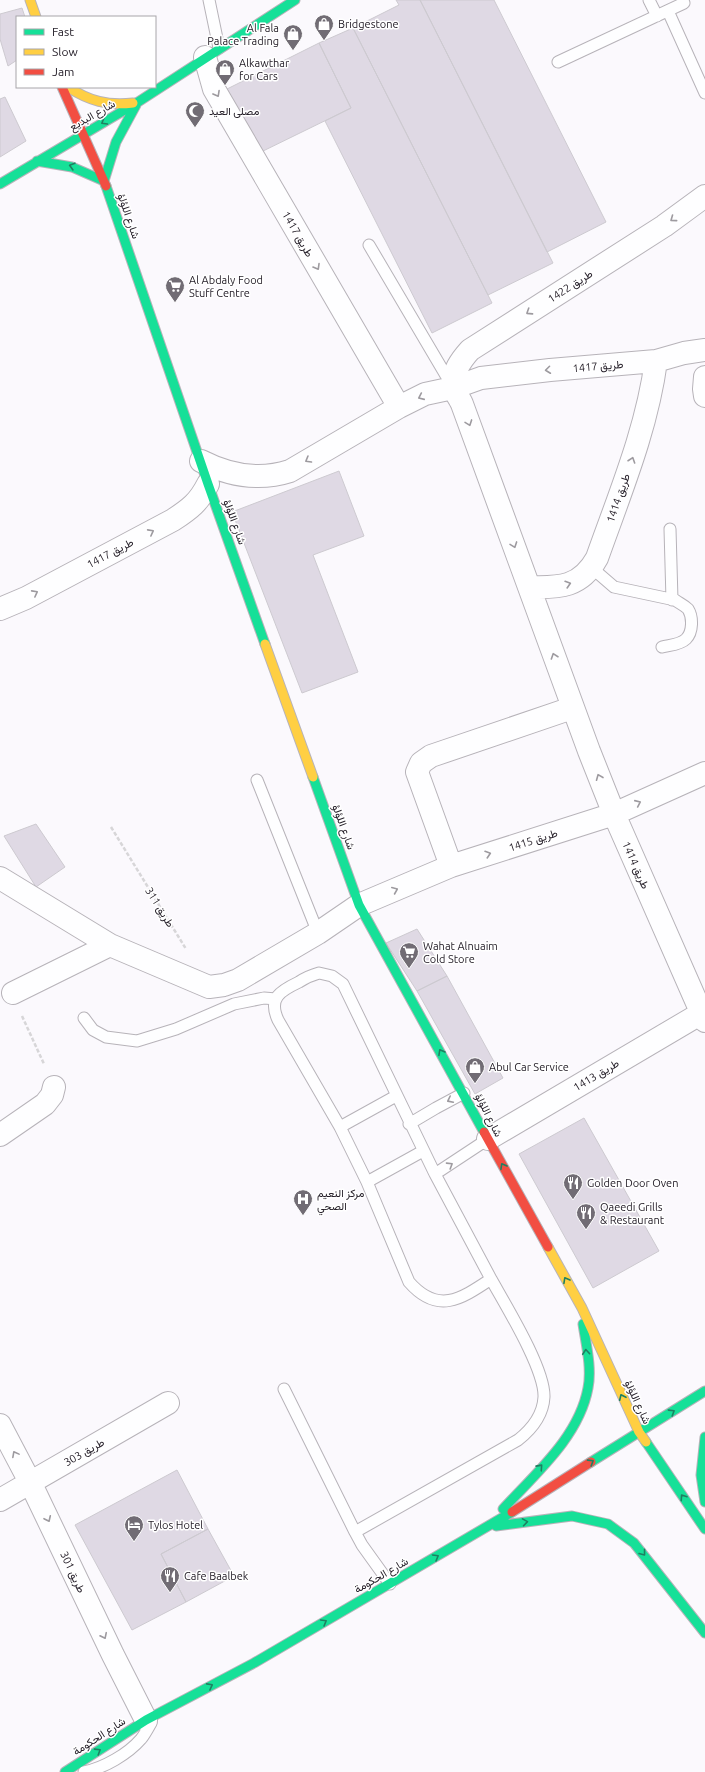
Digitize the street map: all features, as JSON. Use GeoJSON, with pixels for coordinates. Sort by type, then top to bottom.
{"type":"FeatureCollection","features":[{"type":"Feature","properties":{"kind":"street"},"geometry":{"type":"LineString","coordinates":[[30,0],[36,16]]}},
{"type":"Feature","properties":{"kind":"street","name":"شارع البديع"},"geometry":{"type":"LineString","coordinates":[[0,184],[138,102],[212,52],[295,0]]}},
{"type":"Feature","properties":{"kind":"street","name":"طريق 1417"},"geometry":{"type":"LineString","coordinates":[[212,52],[214,89],[399,407]]}},
{"type":"Feature","properties":{"kind":"street","name":"شارع اللؤلؤ"},"geometry":{"type":"LineString","coordinates":[[62,88],[104,181],[208,484],[359,905],[582,1308],[639,1432],[705,1529]]}},
{"type":"Feature","properties":{"kind":"street"},"geometry":{"type":"LineString","coordinates":[[69,88],[82,97],[100,104],[119,106],[138,102]]}},
{"type":"Feature","properties":{"kind":"street"},"geometry":{"type":"LineString","coordinates":[[37,161],[72,166],[88,172],[104,181],[115,143],[138,102]]}},
{"type":"Feature","properties":{"kind":"street","name":"طريق 1422"},"geometry":{"type":"LineString","coordinates":[[453,388],[456,370],[460,361],[470,350],[664,226],[705,196]]}},
{"type":"Feature","properties":{"kind":"street","name":"طريق 1417"},"geometry":{"type":"LineString","coordinates":[[201,461],[215,468],[245,476],[276,475],[290,470],[399,407],[425,394],[453,388],[481,378],[550,370],[656,361],[684,353],[705,350]]}},
{"type":"Feature","properties":{"kind":"street","name":"طريق 1414"},"geometry":{"type":"LineString","coordinates":[[530,587],[551,588],[574,582],[592,568],[597,558],[644,421],[652,392],[656,361]]}},
{"type":"Feature","properties":{"kind":"street"},"geometry":{"type":"LineString","coordinates":[[705,377],[705,396]]}},
{"type":"Feature","properties":{"kind":"street","name":"طريق 1414"},"geometry":{"type":"LineString","coordinates":[[453,388],[462,404],[530,587],[572,708],[614,814],[704,1015]]}},
{"type":"Feature","properties":{"kind":"street","name":"طريق 1417"},"geometry":{"type":"LineString","coordinates":[[0,609],[26,598],[173,520],[195,506],[208,484]]}},
{"type":"Feature","properties":{"kind":"street"},"geometry":{"type":"LineString","coordinates":[[451,866],[417,772],[421,763],[431,756],[572,708]]}},
{"type":"Feature","properties":{"kind":"street","name":"طريق 1415"},"geometry":{"type":"LineString","coordinates":[[359,905],[451,866],[614,814],[705,773]]}},
{"type":"Feature","properties":{"kind":"street"},"geometry":{"type":"LineString","coordinates":[[2,875],[110,945],[209,987],[224,985],[238,980],[318,933],[359,905]]}},
{"type":"Feature","properties":{"kind":"street"},"geometry":{"type":"LineString","coordinates":[[12,994],[110,945]]}},
{"type":"Feature","properties":{"kind":"street","name":"طريق 1413"},"geometry":{"type":"LineString","coordinates":[[488,1139],[704,1015]]}},
{"type":"Feature","properties":{"kind":"street"},"geometry":{"type":"LineString","coordinates":[[0,1136],[45,1104],[52,1096],[54,1087]]}},
{"type":"Feature","properties":{"kind":"street"},"geometry":{"type":"LineString","coordinates":[[486,1528],[559,1446],[574,1426],[588,1387],[582,1308]]}},
{"type":"Feature","properties":{"kind":"street","name":"شارع الحكومة"},"geometry":{"type":"LineString","coordinates":[[65,1772],[152,1717],[254,1663],[486,1528],[705,1391]]}},
{"type":"Feature","properties":{"kind":"street","name":"طريق 303"},"geometry":{"type":"LineString","coordinates":[[0,1500],[31,1484],[168,1403]]}},
{"type":"Feature","properties":{"kind":"street","name":"طريق 301"},"geometry":{"type":"LineString","coordinates":[[0,1425],[31,1484],[113,1656],[152,1717]]}},
{"type":"Feature","properties":{"kind":"street"},"geometry":{"type":"LineString","coordinates":[[705,1437],[702,1449],[701,1475],[705,1502]]}},
{"type":"Feature","properties":{"kind":"street"},"geometry":{"type":"LineString","coordinates":[[486,1528],[572,1516],[608,1524],[634,1542],[705,1633]]}},
{"type":"Feature","properties":{"kind":"lane"},"geometry":{"type":"LineString","coordinates":[[209,0],[212,52]]}},
{"type":"Feature","properties":{"kind":"lane"},"geometry":{"type":"LineString","coordinates":[[649,0],[657,16]]}},
{"type":"Feature","properties":{"kind":"lane"},"geometry":{"type":"LineString","coordinates":[[558,62],[684,3]]}},
{"type":"Feature","properties":{"kind":"lane"},"geometry":{"type":"LineString","coordinates":[[668,11],[705,93]]}},
{"type":"Feature","properties":{"kind":"lane"},"geometry":{"type":"LineString","coordinates":[[369,245],[453,388]]}},
{"type":"Feature","properties":{"kind":"lane"},"geometry":{"type":"LineString","coordinates":[[670,529],[672,600]]}},
{"type":"Feature","properties":{"kind":"lane"},"geometry":{"type":"LineString","coordinates":[[592,568],[614,587],[672,600],[682,604],[688,610],[692,625],[686,639],[679,643],[662,647]]}},
{"type":"Feature","properties":{"kind":"lane"},"geometry":{"type":"LineString","coordinates":[[257,780],[318,933]]}},
{"type":"Feature","properties":{"kind":"lane"},"geometry":{"type":"LineString","coordinates":[[355,1532],[518,1440],[531,1430],[542,1408],[544,1395],[539,1371],[528,1348],[409,1124],[343,984],[338,979],[326,973],[313,975],[285,988],[279,993],[274,1006],[278,1020],[340,1127],[367,1182],[403,1271],[409,1282],[417,1291],[439,1301],[463,1297],[491,1279]]}},
{"type":"Feature","properties":{"kind":"lane"},"geometry":{"type":"LineString","coordinates":[[84,1018],[93,1030],[106,1037],[137,1041],[176,1029],[234,1004],[264,998],[276,999]]}},
{"type":"Feature","properties":{"kind":"lane"},"geometry":{"type":"LineString","coordinates":[[409,1124],[464,1093]]}},
{"type":"Feature","properties":{"kind":"lane"},"geometry":{"type":"LineString","coordinates":[[340,1127],[396,1096]]}},
{"type":"Feature","properties":{"kind":"lane"},"geometry":{"type":"LineString","coordinates":[[435,1174],[488,1139]]}},
{"type":"Feature","properties":{"kind":"lane"},"geometry":{"type":"LineString","coordinates":[[367,1182],[423,1151]]}},
{"type":"Feature","properties":{"kind":"lane"},"geometry":{"type":"LineString","coordinates":[[284,1390],[362,1545],[390,1584]]}},
{"type":"Feature","properties":{"kind":"lane"},"geometry":{"type":"LineString","coordinates":[[84,1772],[107,1763],[129,1750],[140,1739],[152,1717]]}},
{"type":"Feature","properties":{"kind":"path","name":"طريق 311"},"geometry":{"type":"LineString","coordinates":[[111,827],[189,953]]}},
{"type":"Feature","properties":{"kind":"path"},"geometry":{"type":"LineString","coordinates":[[12,994],[54,1087]]}},
{"type":"Feature","properties":{"kind":"building"},"geometry":{"type":"Polygon","coordinates":[[[396,0],[420,0],[553,263],[488,295],[353,28],[399,5],[396,0]]]}},
{"type":"Feature","properties":{"kind":"building"},"geometry":{"type":"Polygon","coordinates":[[[420,0],[494,0],[606,222],[547,252],[420,0]]]}},
{"type":"Feature","properties":{"kind":"building"},"geometry":{"type":"Polygon","coordinates":[[[22,8],[25,16],[16,16],[16,61],[8,66],[0,39],[0,14],[22,8]]]}},
{"type":"Feature","properties":{"kind":"building"},"geometry":{"type":"Polygon","coordinates":[[[353,28],[492,303],[432,333],[325,121],[351,108],[319,43],[353,28]]]}},
{"type":"Feature","properties":{"kind":"building"},"geometry":{"type":"Polygon","coordinates":[[[319,43],[351,108],[259,153],[227,89],[319,43]]]}},
{"type":"Feature","properties":{"kind":"building"},"geometry":{"type":"Polygon","coordinates":[[[5,97],[26,141],[0,157],[0,99],[5,97]]]}},
{"type":"Feature","properties":{"kind":"building"},"geometry":{"type":"Polygon","coordinates":[[[339,471],[364,536],[313,555],[358,672],[302,693],[232,512],[339,471]]]}},
{"type":"Feature","properties":{"kind":"building"},"geometry":{"type":"Polygon","coordinates":[[[36,824],[65,867],[36,887],[4,836],[36,824]]]}},
{"type":"Feature","properties":{"kind":"building"},"geometry":{"type":"Polygon","coordinates":[[[417,929],[447,976],[417,991],[386,943],[417,929]]]}},
{"type":"Feature","properties":{"kind":"building"},"geometry":{"type":"Polygon","coordinates":[[[447,976],[503,1078],[475,1094],[417,991],[447,976]]]}},
{"type":"Feature","properties":{"kind":"building"},"geometry":{"type":"Polygon","coordinates":[[[584,1118],[659,1251],[593,1288],[519,1154],[584,1118]]]}},
{"type":"Feature","properties":{"kind":"building","name":"Tylos Hotel"},"geometry":{"type":"Polygon","coordinates":[[[177,1470],[208,1529],[161,1554],[186,1602],[132,1630],[75,1525],[177,1470]]]}},
{"type":"Feature","properties":{"kind":"building","name":"Tylos Hotel"},"geometry":{"type":"Polygon","coordinates":[[[208,1529],[234,1576],[186,1602],[161,1554],[208,1529]]]}},
{"type":"Feature","properties":{"kind":"traffic: fast"},"geometry":{"type":"LineString","coordinates":[[0,184],[138,102],[295,0]]}},
{"type":"Feature","properties":{"kind":"traffic: fast"},"geometry":{"type":"LineString","coordinates":[[37,161],[72,167],[104,181],[116,142],[136,105]]}},
{"type":"Feature","properties":{"kind":"traffic: fast"},"geometry":{"type":"LineString","coordinates":[[106,186],[208,484],[265,644]]}},
{"type":"Feature","properties":{"kind":"traffic: fast"},"geometry":{"type":"LineString","coordinates":[[313,777],[359,905],[484,1132]]}},
{"type":"Feature","properties":{"kind":"traffic: fast"},"geometry":{"type":"LineString","coordinates":[[503,1509],[542,1468],[566,1439],[583,1406],[589,1380],[588,1356],[583,1324]]}},
{"type":"Feature","properties":{"kind":"traffic: fast"},"geometry":{"type":"LineString","coordinates":[[591,1462],[705,1391]]}},
{"type":"Feature","properties":{"kind":"traffic: fast"},"geometry":{"type":"LineString","coordinates":[[705,1437],[701,1475],[705,1502]]}},
{"type":"Feature","properties":{"kind":"traffic: fast"},"geometry":{"type":"LineString","coordinates":[[646,1442],[705,1529]]}},
{"type":"Feature","properties":{"kind":"traffic: fast"},"geometry":{"type":"LineString","coordinates":[[65,1772],[146,1720],[254,1663],[512,1512]]}},
{"type":"Feature","properties":{"kind":"traffic: fast"},"geometry":{"type":"LineString","coordinates":[[496,1526],[572,1516],[608,1524],[634,1543],[705,1633]]}},
{"type":"Feature","properties":{"kind":"traffic: slow"},"geometry":{"type":"LineString","coordinates":[[30,0],[36,16]]}},
{"type":"Feature","properties":{"kind":"traffic: slow"},"geometry":{"type":"LineString","coordinates":[[70,88],[91,99],[107,103],[133,103]]}},
{"type":"Feature","properties":{"kind":"traffic: slow"},"geometry":{"type":"LineString","coordinates":[[265,644],[313,777]]}},
{"type":"Feature","properties":{"kind":"traffic: slow"},"geometry":{"type":"LineString","coordinates":[[548,1247],[582,1308],[639,1432],[646,1442]]}},
{"type":"Feature","properties":{"kind":"traffic: jam"},"geometry":{"type":"LineString","coordinates":[[62,88],[106,186]]}},
{"type":"Feature","properties":{"kind":"traffic: jam"},"geometry":{"type":"LineString","coordinates":[[484,1132],[548,1247]]}},
{"type":"Feature","properties":{"kind":"traffic: jam"},"geometry":{"type":"LineString","coordinates":[[512,1512],[591,1462]]}},
{"type":"Feature","properties":{"kind":"place","name":"Bridgestone"},"geometry":{"type":"Point","coordinates":[324,41]}},
{"type":"Feature","properties":{"kind":"place","name":"Al Fala Palace Trading"},"geometry":{"type":"Point","coordinates":[293,51]}},
{"type":"Feature","properties":{"kind":"place","name":"Alkawthar for Cars"},"geometry":{"type":"Point","coordinates":[225,86]}},
{"type":"Feature","properties":{"kind":"place","name":"مصلى العيد"},"geometry":{"type":"Point","coordinates":[195,128]}},
{"type":"Feature","properties":{"kind":"place","name":"Al Abdaly Food Stuff Centre"},"geometry":{"type":"Point","coordinates":[175,303]}},
{"type":"Feature","properties":{"kind":"place","name":"Wahat Alnuaim Cold Store"},"geometry":{"type":"Point","coordinates":[409,969]}},
{"type":"Feature","properties":{"kind":"place","name":"Abul Car Service"},"geometry":{"type":"Point","coordinates":[475,1084]}},
{"type":"Feature","properties":{"kind":"place","name":"Golden Door Oven"},"geometry":{"type":"Point","coordinates":[573,1200]}},
{"type":"Feature","properties":{"kind":"place","name":"مركز النعيم الصحي"},"geometry":{"type":"Point","coordinates":[303,1216]}},
{"type":"Feature","properties":{"kind":"place","name":"Qaeedi Grills & Restaurant"},"geometry":{"type":"Point","coordinates":[586,1230]}},
{"type":"Feature","properties":{"kind":"place","name":"Tylos Hotel"},"geometry":{"type":"Point","coordinates":[134,1542]}},
{"type":"Feature","properties":{"kind":"place","name":"Cafe Baalbek"},"geometry":{"type":"Point","coordinates":[170,1593]}}]}
